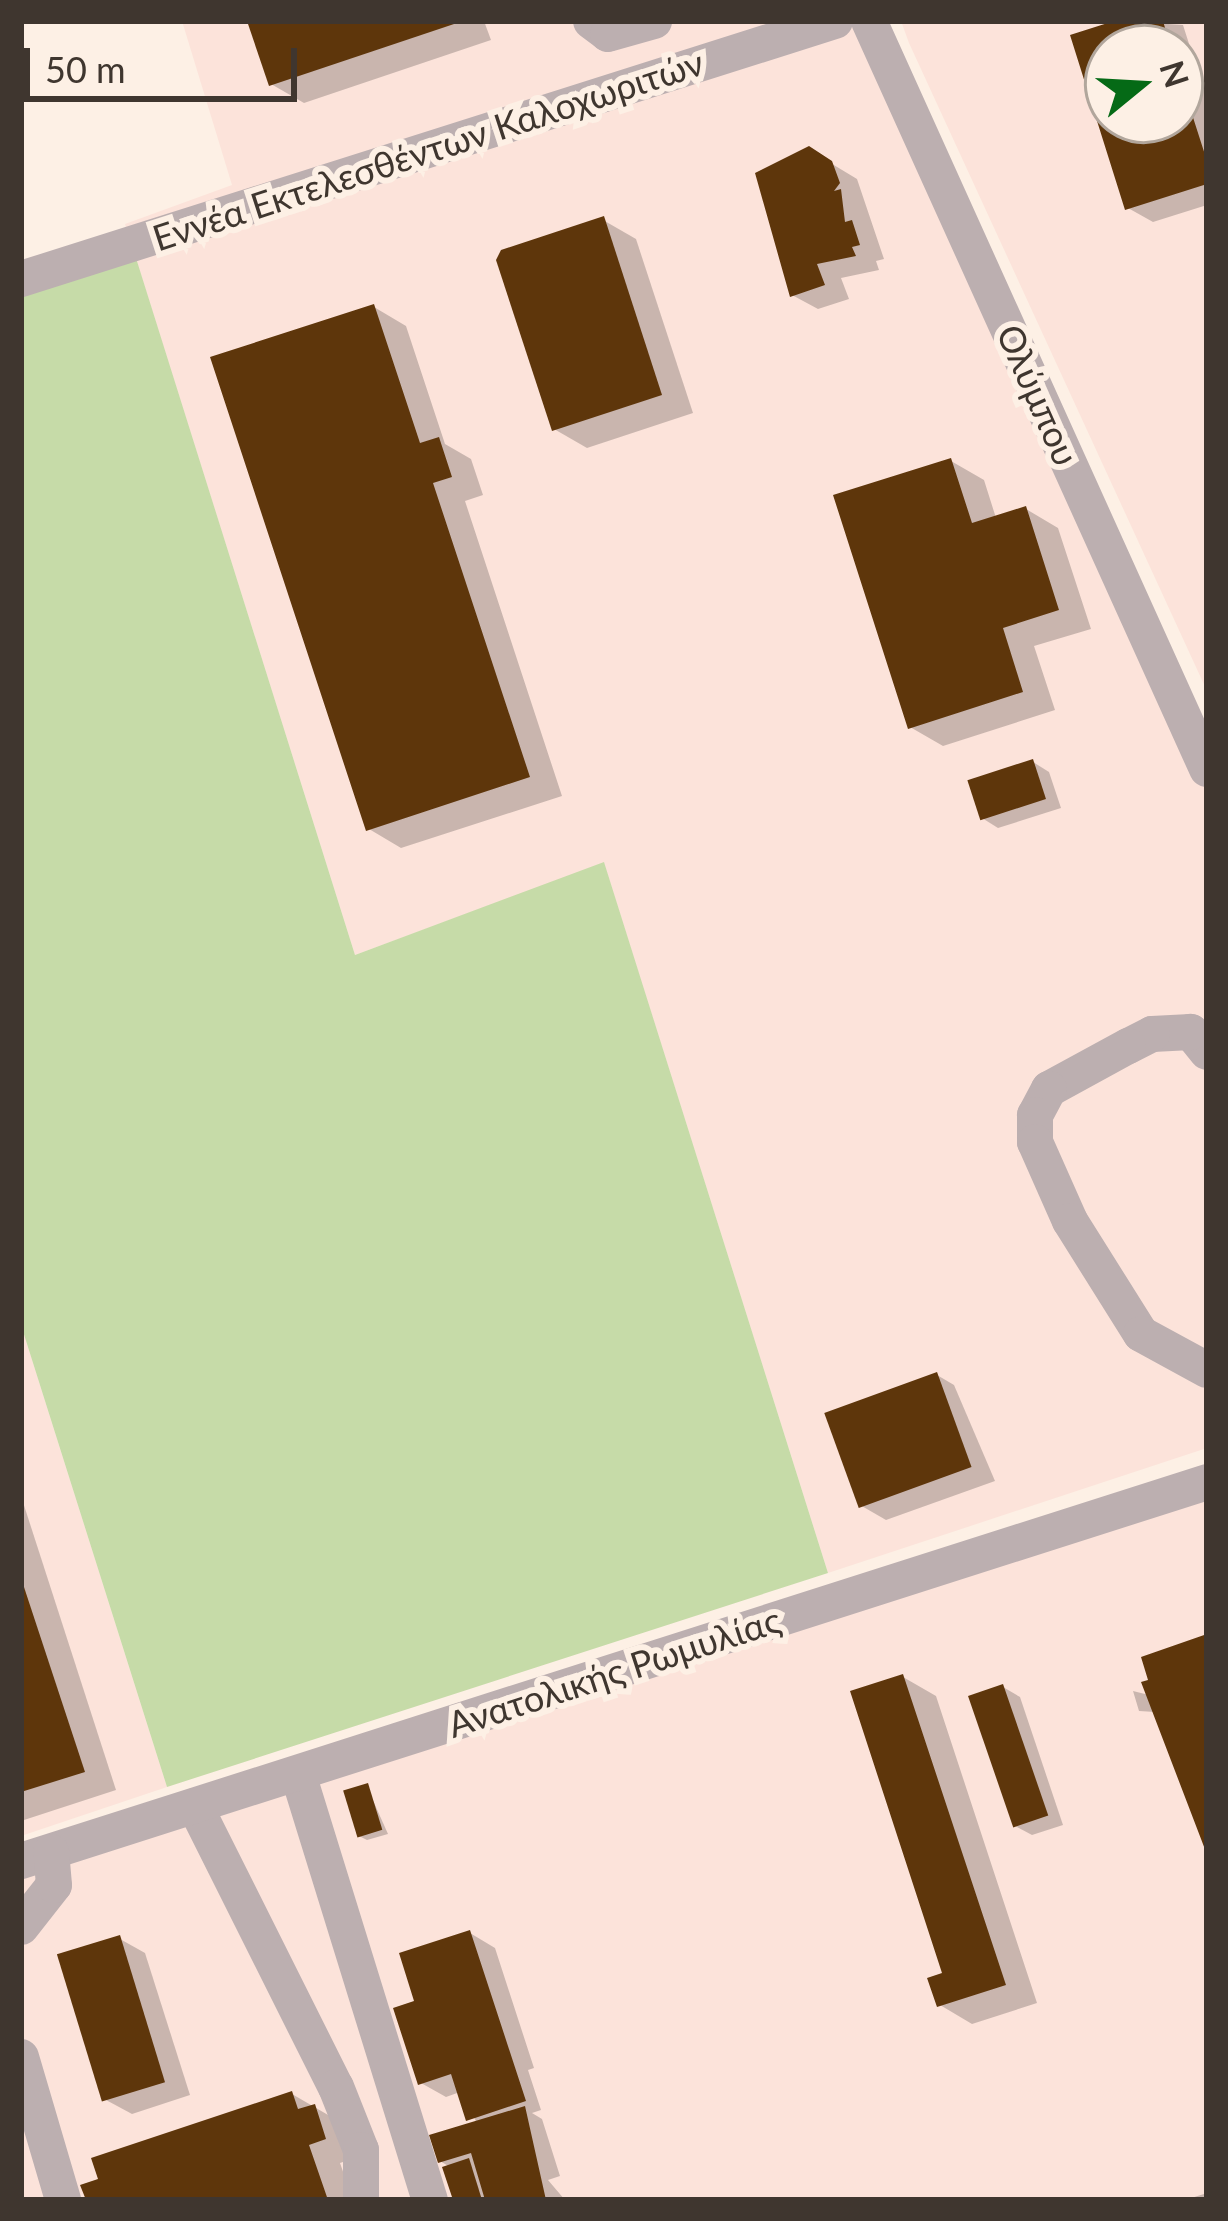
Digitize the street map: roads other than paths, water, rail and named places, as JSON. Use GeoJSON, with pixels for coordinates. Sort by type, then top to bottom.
{"type":"FeatureCollection","features":[{"type":"Feature","properties":{"kind":"street"},"geometry":{"type":"LineString","coordinates":[[591,21],[608,34],[655,21]]}},
{"type":"Feature","properties":{"kind":"street","name":"Εννέα Εκτελεσθέντων Καλοχωριτών"},"geometry":{"type":"LineString","coordinates":[[21,279],[835,21]]}},
{"type":"Feature","properties":{"kind":"street","name":"Ολύμπου"},"geometry":{"type":"LineString","coordinates":[[869,21],[1207,769]]}},
{"type":"Feature","properties":{"kind":"street"},"geometry":{"type":"LineString","coordinates":[[1207,1052],[1191,1032],[1152,1034],[1128,1046],[1049,1089],[1035,1115],[1034,1142],[1070,1221],[1141,1334],[1207,1370]]}},
{"type":"Feature","properties":{"kind":"street","name":"Ανατολικής Ρωμυλίας"},"geometry":{"type":"LineString","coordinates":[[36,1856],[1207,1482]]}},
{"type":"Feature","properties":{"kind":"street"},"geometry":{"type":"LineString","coordinates":[[298,1774],[430,2200]]}},
{"type":"Feature","properties":{"kind":"street"},"geometry":{"type":"LineString","coordinates":[[195,1806],[336,2087],[361,2150],[361,2200]]}},
{"type":"Feature","properties":{"kind":"street"},"geometry":{"type":"LineString","coordinates":[[21,1927],[54,1886],[36,1856]]}},
{"type":"Feature","properties":{"kind":"street"},"geometry":{"type":"LineString","coordinates":[[21,2057],[63,2200]]}}]}
